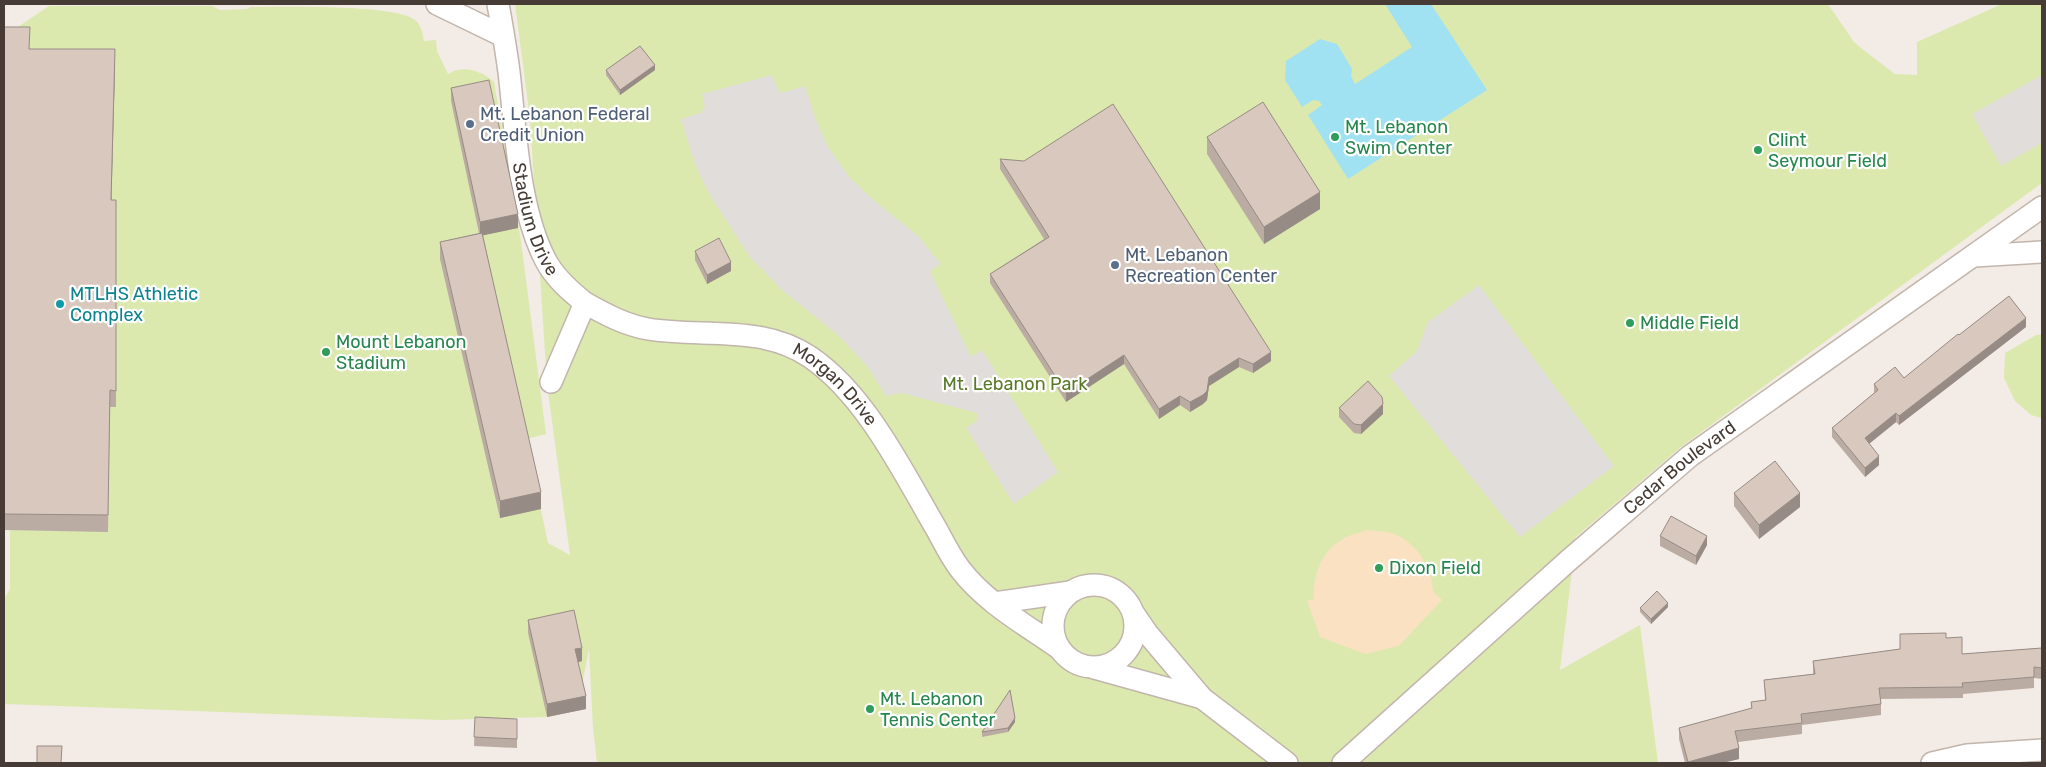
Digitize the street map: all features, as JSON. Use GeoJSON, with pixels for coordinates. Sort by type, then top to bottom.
{"type":"FeatureCollection","features":[{"type":"Feature","properties":{"kind":"street"},"geometry":{"type":"LineString","coordinates":[[436,4],[503,36]]}},
{"type":"Feature","properties":{"kind":"street","name":"Stadium Drive"},"geometry":{"type":"LineString","coordinates":[[498,4],[516,141],[527,206],[534,234],[547,262],[560,281],[584,303]]}},
{"type":"Feature","properties":{"kind":"street","name":"Cedar Boulevard"},"geometry":{"type":"LineString","coordinates":[[1343,763],[1569,560],[1690,456],[2042,207]]}},
{"type":"Feature","properties":{"kind":"street"},"geometry":{"type":"LineString","coordinates":[[1974,256],[2042,252]]}},
{"type":"Feature","properties":{"kind":"street"},"geometry":{"type":"LineString","coordinates":[[551,382],[584,303]]}},
{"type":"Feature","properties":{"kind":"street","name":"Morgan Drive"},"geometry":{"type":"LineString","coordinates":[[584,303],[612,318],[646,328],[681,332],[744,334],[783,344],[810,357],[839,382],[864,412],[894,457],[959,568],[975,588],[1060,650]]}},
{"type":"Feature","properties":{"kind":"street"},"geometry":{"type":"LineString","coordinates":[[994,602],[1070,592],[1088,586],[1108,586],[1128,602],[1147,633],[1202,698],[1287,763]]}},
{"type":"Feature","properties":{"kind":"street"},"geometry":{"type":"LineString","coordinates":[[1070,592],[1061,601],[1054,619],[1055,639],[1060,650],[1068,658],[1079,665],[1202,698]]}},
{"type":"Feature","properties":{"kind":"street"},"geometry":{"type":"LineString","coordinates":[[1091,667],[1104,666],[1117,661],[1127,652],[1133,640],[1136,627],[1134,614]]}},
{"type":"Feature","properties":{"kind":"street"},"geometry":{"type":"LineString","coordinates":[[1932,763],[1967,755],[2042,750]]}},
{"type":"Feature","properties":{"kind":"green space","name":"Mt. Lebanon Park"},"geometry":{"type":"Polygon","coordinates":[[[515,4],[1828,4],[1854,42],[1866,52],[1895,74],[1917,75],[1917,42],[2002,4],[2042,4],[2042,183],[1681,447],[1576,537],[1560,670],[1640,625],[1658,763],[597,763],[593,728],[589,649],[581,690],[547,717],[440,720],[5,704],[4,599],[10,589],[10,530],[108,531],[110,407],[116,407],[116,217],[29,65],[6,35],[49,6],[213,6],[219,10],[247,9],[250,7],[310,7],[385,11],[404,15],[415,20],[420,27],[424,41],[436,40],[437,51],[448,74],[460,69],[472,70],[494,82],[521,241],[546,434],[526,439],[548,543],[570,555],[547,384],[530,119],[515,4]]]}},
{"type":"Feature","properties":{"kind":"green space"},"geometry":{"type":"Polygon","coordinates":[[[2036,335],[2042,335],[2042,418],[2031,415],[2015,401],[2004,378],[2005,353],[2036,335]]]}},
{"type":"Feature","properties":{"kind":"sand"},"geometry":{"type":"Polygon","coordinates":[[[1367,530],[1391,533],[1408,542],[1426,564],[1430,573],[1433,591],[1442,600],[1399,646],[1365,654],[1320,637],[1307,601],[1314,599],[1316,574],[1328,551],[1344,538],[1367,530]]]}},
{"type":"Feature","properties":{"kind":"shaded area"},"geometry":{"type":"Polygon","coordinates":[[[772,75],[781,93],[805,86],[816,120],[828,147],[850,178],[877,203],[917,235],[941,264],[930,271],[971,357],[982,350],[1058,472],[1014,504],[966,428],[978,420],[977,413],[902,393],[886,396],[867,366],[839,336],[782,290],[750,257],[711,197],[695,164],[681,119],[701,113],[705,106],[702,94],[772,75]]]}},
{"type":"Feature","properties":{"kind":"shaded area"},"geometry":{"type":"Polygon","coordinates":[[[2042,75],[2042,143],[2001,166],[1972,114],[2042,75]]]}},
{"type":"Feature","properties":{"kind":"shaded area"},"geometry":{"type":"Polygon","coordinates":[[[1479,285],[1614,466],[1520,537],[1389,376],[1417,351],[1428,322],[1479,285]]]}},
{"type":"Feature","properties":{"kind":"water"},"geometry":{"type":"Polygon","coordinates":[[[1385,4],[1431,4],[1487,90],[1348,179],[1308,115],[1322,105],[1319,101],[1313,100],[1302,107],[1285,80],[1286,61],[1320,39],[1337,44],[1352,69],[1351,76],[1355,84],[1412,47],[1385,4]]]}},
{"type":"Feature","properties":{"kind":"building","name":"MTLHS Athletic Complex"},"geometry":{"type":"Polygon","coordinates":[[[4,27],[30,27],[29,49],[115,49],[111,200],[116,200],[116,391],[110,390],[108,515],[4,514],[4,27]]]}},
{"type":"Feature","properties":{"kind":"building"},"geometry":{"type":"Polygon","coordinates":[[[640,46],[655,65],[620,90],[606,70],[640,46]]]}},
{"type":"Feature","properties":{"kind":"building"},"geometry":{"type":"Polygon","coordinates":[[[489,80],[518,214],[480,222],[451,88],[489,80]]]}},
{"type":"Feature","properties":{"kind":"building"},"geometry":{"type":"Polygon","coordinates":[[[1263,102],[1320,192],[1264,227],[1207,137],[1263,102]]]}},
{"type":"Feature","properties":{"kind":"building","name":"Mt. Lebanon Recreation Center"},"geometry":{"type":"Polygon","coordinates":[[[1113,104],[1271,352],[1253,364],[1239,358],[1209,377],[1207,391],[1203,395],[1190,402],[1180,396],[1159,409],[1124,355],[1066,393],[990,274],[1049,237],[1000,159],[1024,161],[1113,104]]]}},
{"type":"Feature","properties":{"kind":"building"},"geometry":{"type":"Polygon","coordinates":[[[482,233],[541,492],[500,501],[440,242],[482,233]]]}},
{"type":"Feature","properties":{"kind":"building"},"geometry":{"type":"Polygon","coordinates":[[[719,238],[731,262],[707,275],[695,251],[719,238]]]}},
{"type":"Feature","properties":{"kind":"building"},"geometry":{"type":"Polygon","coordinates":[[[2009,296],[2026,318],[1899,416],[1896,413],[1865,438],[1879,456],[1865,468],[1832,428],[1878,390],[1874,384],[1895,367],[1904,378],[2009,296]]]}},
{"type":"Feature","properties":{"kind":"building"},"geometry":{"type":"Polygon","coordinates":[[[1368,381],[1382,397],[1383,404],[1361,425],[1354,424],[1339,408],[1368,381]]]}},
{"type":"Feature","properties":{"kind":"building"},"geometry":{"type":"Polygon","coordinates":[[[1775,461],[1800,493],[1759,525],[1734,493],[1775,461]]]}},
{"type":"Feature","properties":{"kind":"building"},"geometry":{"type":"Polygon","coordinates":[[[1671,516],[1707,536],[1696,556],[1660,536],[1671,516]]]}},
{"type":"Feature","properties":{"kind":"building"},"geometry":{"type":"Polygon","coordinates":[[[1657,591],[1668,603],[1651,619],[1640,608],[1657,591]]]}},
{"type":"Feature","properties":{"kind":"building"},"geometry":{"type":"Polygon","coordinates":[[[574,610],[582,648],[575,649],[586,696],[547,704],[528,620],[574,610]]]}},
{"type":"Feature","properties":{"kind":"building"},"geometry":{"type":"Polygon","coordinates":[[[1946,633],[1946,638],[1962,637],[1962,654],[2042,648],[2042,668],[2034,667],[2034,677],[1962,683],[1963,687],[1879,688],[1881,704],[1801,714],[1802,723],[1735,731],[1739,748],[1688,762],[1679,728],[1752,708],[1751,702],[1766,700],[1764,680],[1815,674],[1813,661],[1900,649],[1900,634],[1946,633]]]}},
{"type":"Feature","properties":{"kind":"building"},"geometry":{"type":"Polygon","coordinates":[[[1010,690],[1015,718],[1008,728],[982,732],[1010,690]]]}},
{"type":"Feature","properties":{"kind":"building"},"geometry":{"type":"Polygon","coordinates":[[[475,717],[517,719],[517,739],[474,737],[475,717]]]}},
{"type":"Feature","properties":{"kind":"building"},"geometry":{"type":"Polygon","coordinates":[[[37,746],[62,746],[61,763],[37,763],[37,746]]]}},
{"type":"Feature","properties":{"kind":"place","name":"Mt. Lebanon Federal Credit Union"},"geometry":{"type":"Point","coordinates":[470,124]}},
{"type":"Feature","properties":{"kind":"place","name":"Mt. Lebanon Swim Center"},"geometry":{"type":"Point","coordinates":[1335,137]}},
{"type":"Feature","properties":{"kind":"place","name":"Clint Seymour Field"},"geometry":{"type":"Point","coordinates":[1758,150]}},
{"type":"Feature","properties":{"kind":"place","name":"Mt. Lebanon Recreation Center"},"geometry":{"type":"Point","coordinates":[1115,265]}},
{"type":"Feature","properties":{"kind":"place","name":"MTLHS Athletic Complex"},"geometry":{"type":"Point","coordinates":[60,304]}},
{"type":"Feature","properties":{"kind":"place","name":"Middle Field"},"geometry":{"type":"Point","coordinates":[1630,323]}},
{"type":"Feature","properties":{"kind":"place","name":"Mount Lebanon Stadium"},"geometry":{"type":"Point","coordinates":[326,352]}},
{"type":"Feature","properties":{"kind":"place","name":"Dixon Field"},"geometry":{"type":"Point","coordinates":[1379,568]}},
{"type":"Feature","properties":{"kind":"place","name":"Mt. Lebanon Tennis Center"},"geometry":{"type":"Point","coordinates":[870,709]}}]}
